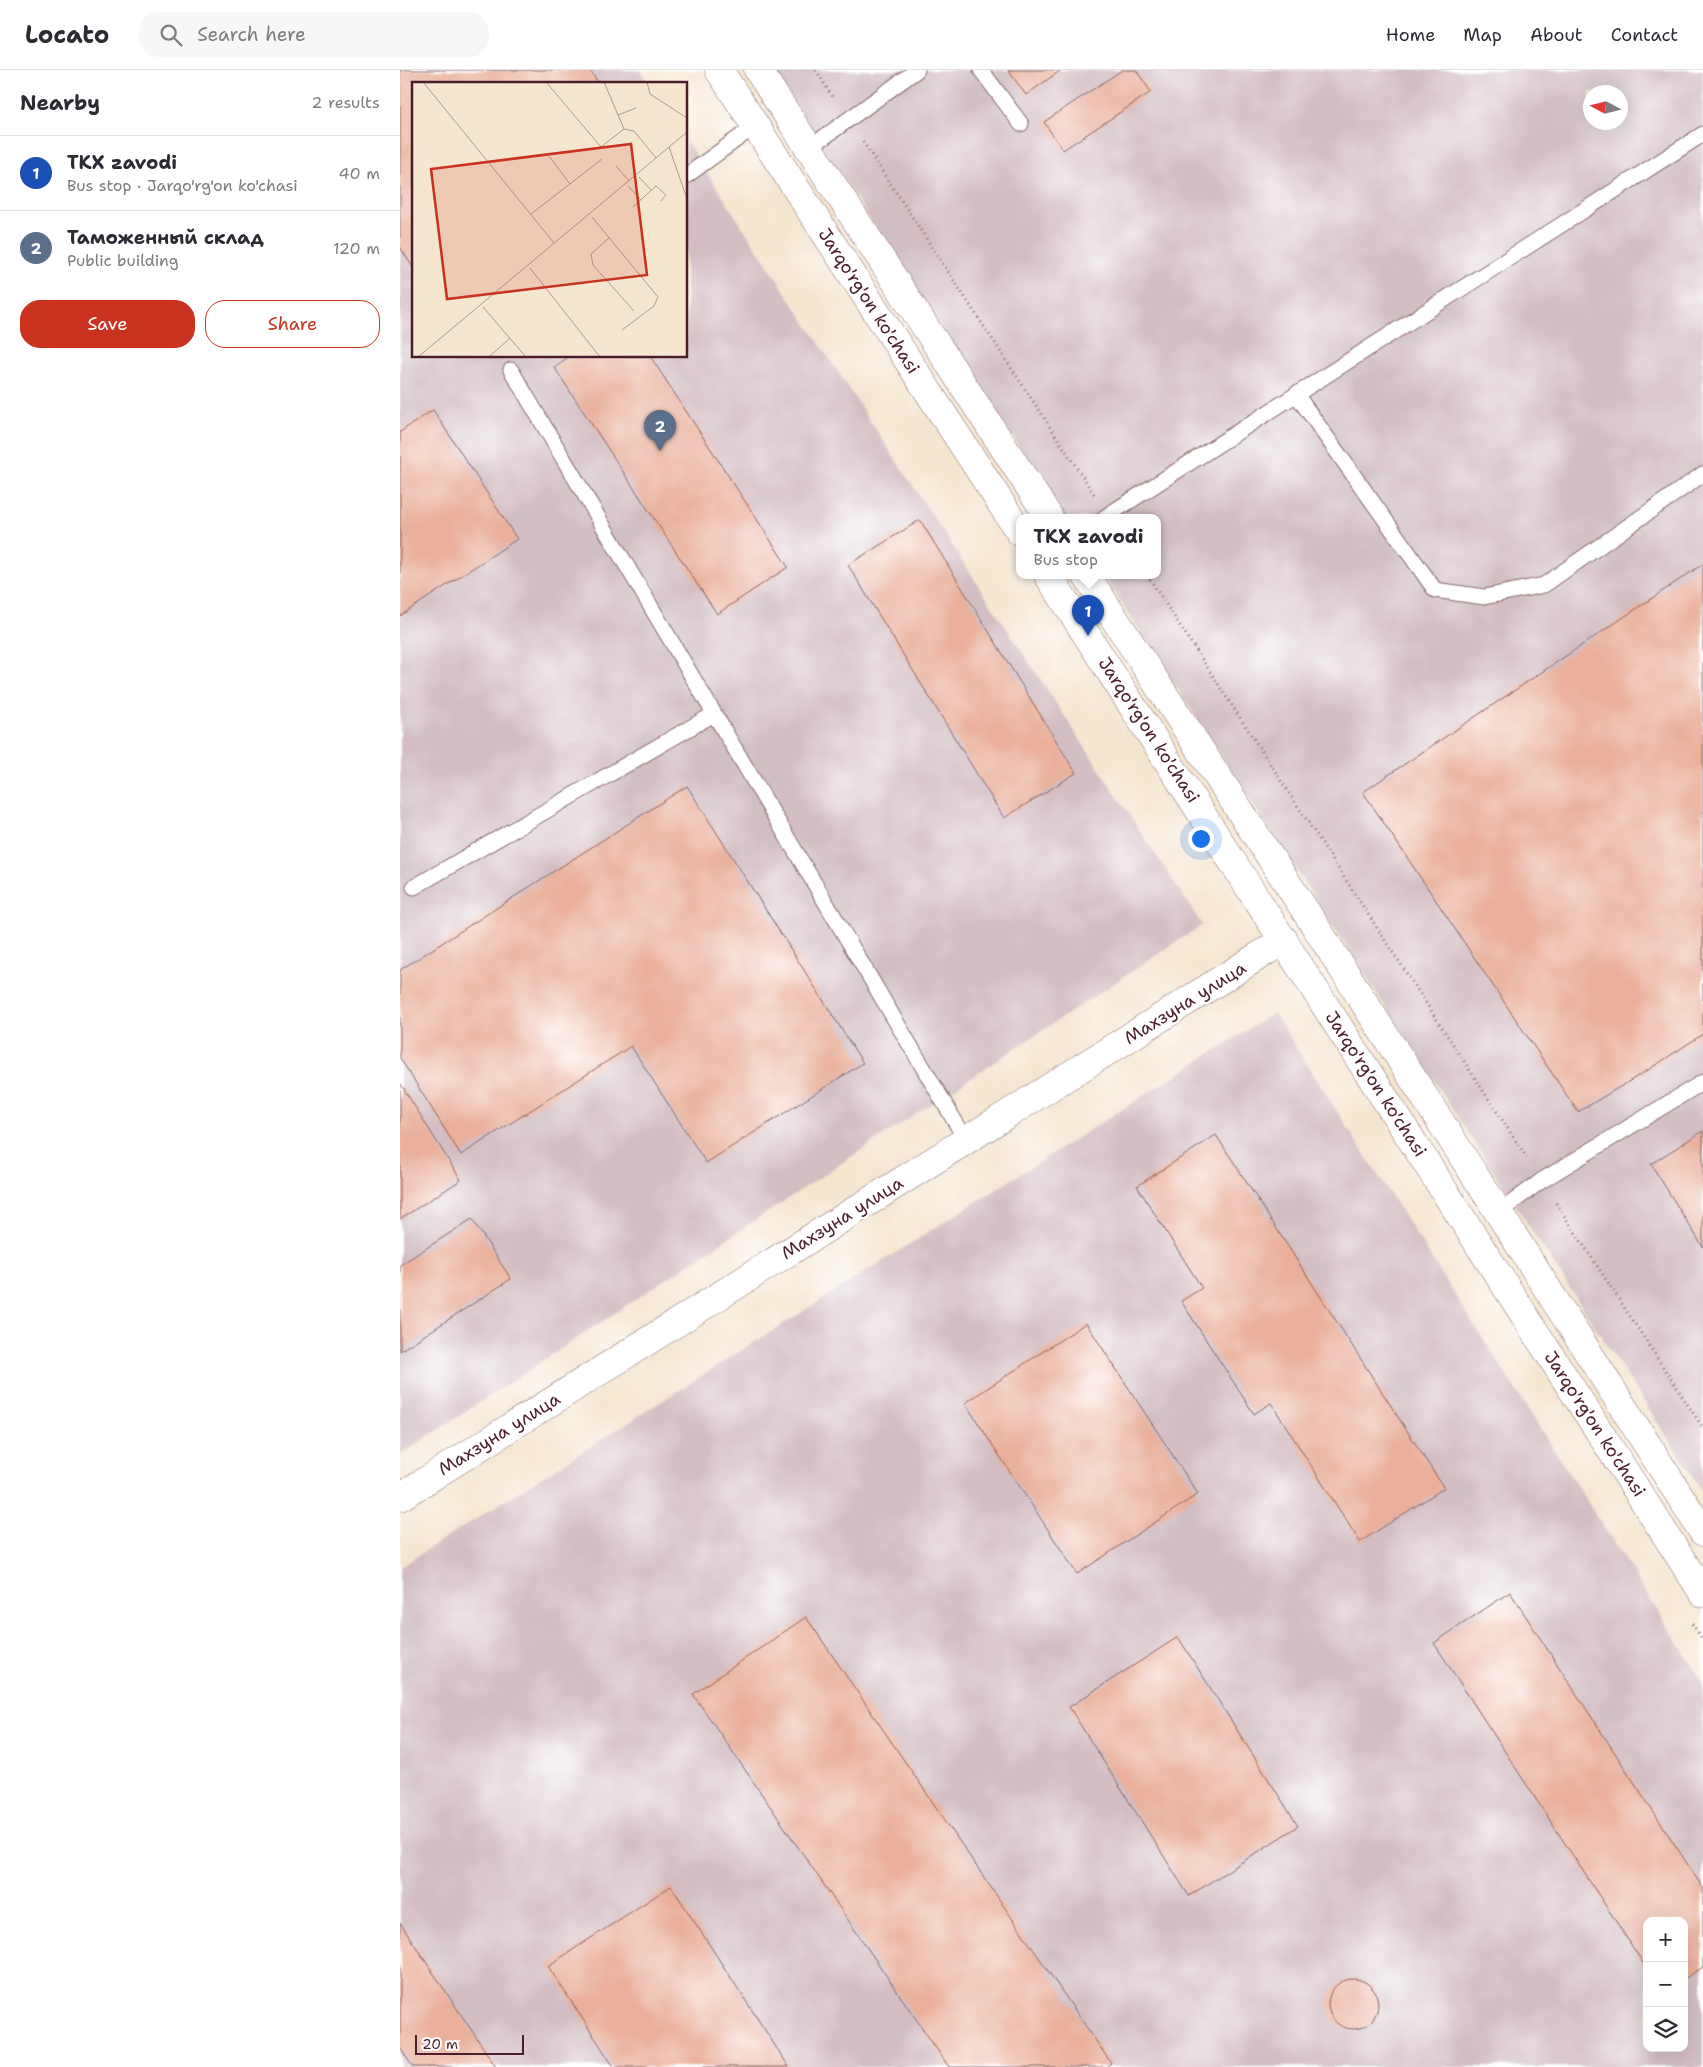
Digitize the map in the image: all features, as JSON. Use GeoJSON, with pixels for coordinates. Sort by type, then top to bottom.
{"type":"FeatureCollection","features":[{"type":"Feature","properties":{"kind":"main road","name":"Jarqo'rg'on ko'chasi"},"geometry":{"type":"LineString","coordinates":[[719,70],[1016,526]]}},
{"type":"Feature","properties":{"kind":"main road","name":"Jarqo'rg'on ko'chasi"},"geometry":{"type":"LineString","coordinates":[[758,70],[1047,514]]}},
{"type":"Feature","properties":{"kind":"main road","name":"Jarqo'rg'on ko'chasi"},"geometry":{"type":"LineString","coordinates":[[1051,579],[1703,1593]]}},
{"type":"Feature","properties":{"kind":"main road","name":"Jarqo'rg'on ko'chasi"},"geometry":{"type":"LineString","coordinates":[[1089,579],[1312,921],[1703,1532]]}},
{"type":"Feature","properties":{"kind":"main road","name":"Махзуна улица"},"geometry":{"type":"LineString","coordinates":[[400,1496],[1312,921]]}},
{"type":"Feature","properties":{"kind":"lane"},"geometry":{"type":"LineString","coordinates":[[809,148],[917,70]]}},
{"type":"Feature","properties":{"kind":"lane"},"geometry":{"type":"LineString","coordinates":[[981,70],[1021,124]]}},
{"type":"Feature","properties":{"kind":"lane"},"geometry":{"type":"LineString","coordinates":[[688,175],[755,126]]}},
{"type":"Feature","properties":{"kind":"lane"},"geometry":{"type":"LineString","coordinates":[[1110,514],[1703,134]]}},
{"type":"Feature","properties":{"kind":"lane"},"geometry":{"type":"LineString","coordinates":[[511,370],[966,1140]]}},
{"type":"Feature","properties":{"kind":"lane"},"geometry":{"type":"LineString","coordinates":[[1296,394],[1435,590],[1484,597],[1544,585],[1703,474]]}},
{"type":"Feature","properties":{"kind":"lane"},"geometry":{"type":"LineString","coordinates":[[414,887],[714,714]]}},
{"type":"Feature","properties":{"kind":"lane"},"geometry":{"type":"LineString","coordinates":[[1498,1213],[1541,1181],[1703,1082]]}},
{"type":"Feature","properties":{"kind":"path"},"geometry":{"type":"LineString","coordinates":[[816,70],[837,103]]}},
{"type":"Feature","properties":{"kind":"path"},"geometry":{"type":"LineString","coordinates":[[859,136],[1106,514]]}},
{"type":"Feature","properties":{"kind":"path"},"geometry":{"type":"LineString","coordinates":[[1149,579],[1703,1428]]}},
{"type":"Feature","properties":{"kind":"shaded area"},"geometry":{"type":"Polygon","coordinates":[[[400,70],[640,70],[648,82],[412,82],[412,358],[688,358],[688,144],[1202,925],[400,1455],[400,70]]]}},
{"type":"Feature","properties":{"kind":"shaded area"},"geometry":{"type":"Polygon","coordinates":[[[772,70],[1703,70],[1703,1492],[1106,579],[1161,579],[1161,514],[1063,514],[772,70]]]}},
{"type":"Feature","properties":{"kind":"shaded area"},"geometry":{"type":"Polygon","coordinates":[[[1274,1013],[1703,1682],[1703,2067],[400,2067],[400,1567],[1274,1013]]]}},
{"type":"Feature","properties":{"kind":"building"},"geometry":{"type":"Polygon","coordinates":[[[400,70],[590,70],[598,82],[412,82],[412,266],[400,247],[400,70]]]}},
{"type":"Feature","properties":{"kind":"building"},"geometry":{"type":"Polygon","coordinates":[[[1008,70],[1061,70],[1026,95],[1008,70]]]}},
{"type":"Feature","properties":{"kind":"building"},"geometry":{"type":"Polygon","coordinates":[[[1122,70],[1136,70],[1151,92],[1063,150],[1044,122],[1122,70]]]}},
{"type":"Feature","properties":{"kind":"building"},"geometry":{"type":"Polygon","coordinates":[[[567,358],[651,358],[788,567],[717,614],[554,367],[567,358]]]}},
{"type":"Feature","properties":{"kind":"building"},"geometry":{"type":"Polygon","coordinates":[[[433,410],[517,539],[400,616],[400,432],[433,410]]]}},
{"type":"Feature","properties":{"kind":"building"},"geometry":{"type":"Polygon","coordinates":[[[920,520],[1076,773],[1004,818],[848,565],[920,520]]]}},
{"type":"Feature","properties":{"kind":"building"},"geometry":{"type":"Polygon","coordinates":[[[1703,564],[1703,1034],[1578,1112],[1363,792],[1703,564]]]}},
{"type":"Feature","properties":{"kind":"building"},"geometry":{"type":"Polygon","coordinates":[[[687,786],[863,1063],[706,1163],[631,1046],[461,1155],[400,1058],[400,970],[687,786]]]}},
{"type":"Feature","properties":{"kind":"building"},"geometry":{"type":"Polygon","coordinates":[[[400,1083],[461,1180],[400,1219],[400,1083]]]}},
{"type":"Feature","properties":{"kind":"building"},"geometry":{"type":"Polygon","coordinates":[[[1703,1131],[1703,1247],[1651,1164],[1703,1131]]]}},
{"type":"Feature","properties":{"kind":"building"},"geometry":{"type":"Polygon","coordinates":[[[1216,1135],[1444,1488],[1360,1542],[1271,1403],[1254,1414],[1181,1301],[1202,1288],[1137,1186],[1216,1135]]]}},
{"type":"Feature","properties":{"kind":"building"},"geometry":{"type":"Polygon","coordinates":[[[472,1219],[511,1279],[400,1351],[400,1265],[472,1219]]]}},
{"type":"Feature","properties":{"kind":"building"},"geometry":{"type":"Polygon","coordinates":[[[1086,1323],[1198,1494],[1077,1574],[965,1403],[1086,1323]]]}},
{"type":"Feature","properties":{"kind":"building"},"geometry":{"type":"Polygon","coordinates":[[[1510,1592],[1703,1888],[1703,1967],[1688,1976],[1688,1917],[1643,1917],[1643,1963],[1434,1643],[1510,1592]]]}},
{"type":"Feature","properties":{"kind":"building"},"geometry":{"type":"Polygon","coordinates":[[[806,1617],[1111,2063],[1106,2067],[949,2067],[693,1694],[806,1617]]]}},
{"type":"Feature","properties":{"kind":"building"},"geometry":{"type":"Polygon","coordinates":[[[1178,1637],[1298,1826],[1189,1896],[1069,1707],[1178,1637]]]}},
{"type":"Feature","properties":{"kind":"building"},"geometry":{"type":"Polygon","coordinates":[[[671,1886],[789,2067],[614,2067],[548,1966],[671,1886]]]}},
{"type":"Feature","properties":{"kind":"building"},"geometry":{"type":"Polygon","coordinates":[[[400,1923],[496,2067],[413,2067],[400,2048],[400,1923]]]}},
{"type":"Feature","properties":{"kind":"building"},"geometry":{"type":"Polygon","coordinates":[[[1353,1979],[1363,1981],[1371,1986],[1376,1994],[1378,2004],[1376,2014],[1371,2022],[1363,2027],[1353,2029],[1343,2027],[1335,2022],[1330,2014],[1328,2004],[1330,1994],[1335,1986],[1343,1981],[1353,1979]]]}},
{"type":"Feature","properties":{"kind":"place","name":"Таможенный склад"},"geometry":{"type":"Point","coordinates":[660,451]}},
{"type":"Feature","properties":{"kind":"place","name":"TKX zavodi"},"geometry":{"type":"Point","coordinates":[1088,636]}}]}
